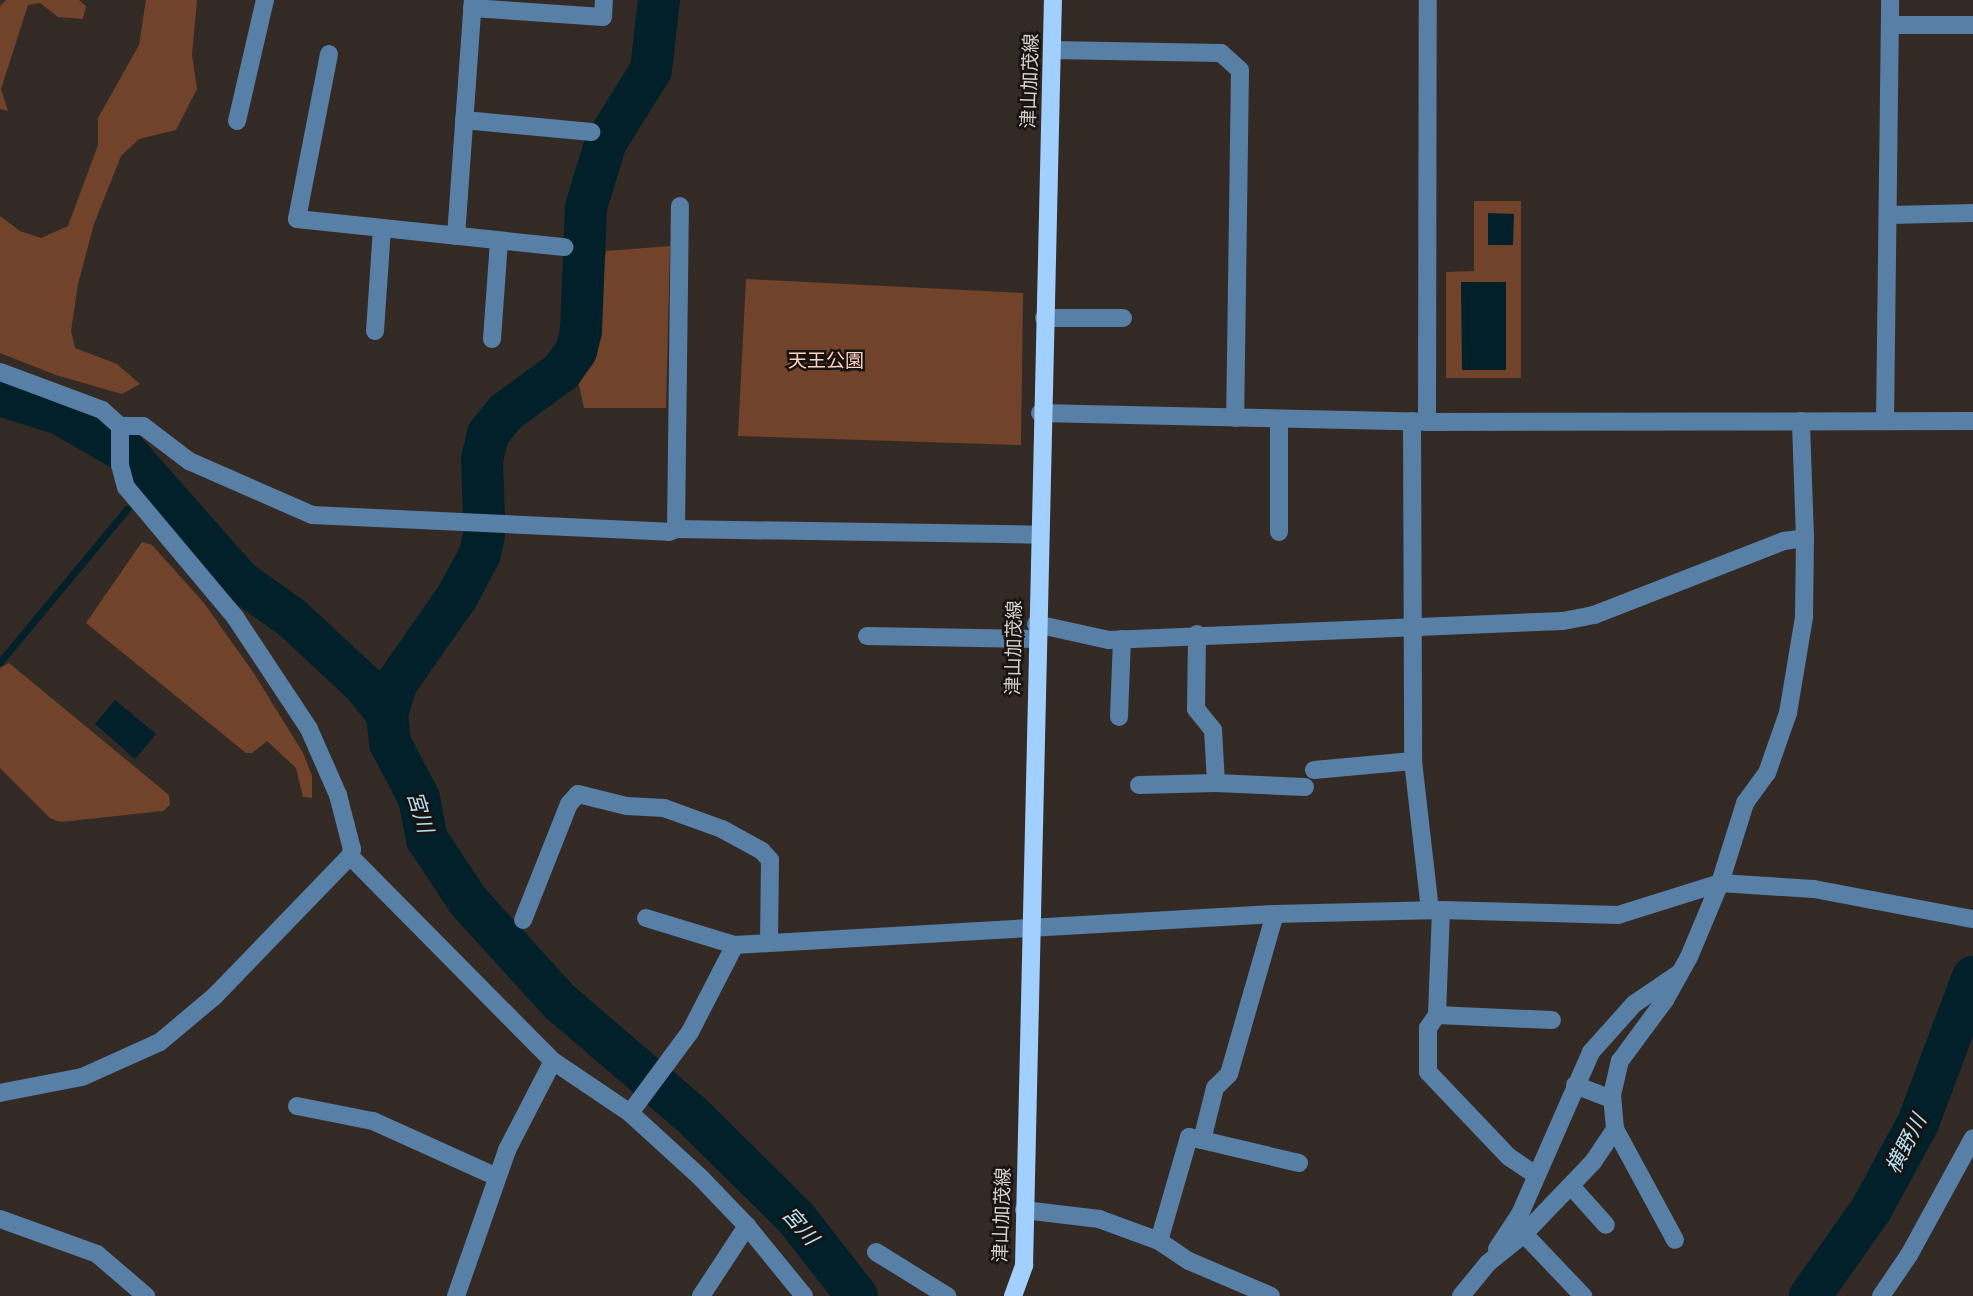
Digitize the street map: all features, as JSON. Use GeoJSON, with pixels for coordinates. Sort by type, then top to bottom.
{"type":"FeatureCollection","features":[{"type":"Feature","properties":{"kind":"main road","name":"津山加茂線"},"geometry":{"type":"LineString","coordinates":[[1013,1296],[1024,1265],[1035,631],[1053,0]]}},
{"type":"Feature","properties":{"kind":"street"},"geometry":{"type":"LineString","coordinates":[[237,121],[265,0]]}},
{"type":"Feature","properties":{"kind":"street"},"geometry":{"type":"LineString","coordinates":[[456,236],[473,4],[603,18],[604,0]]}},
{"type":"Feature","properties":{"kind":"street"},"geometry":{"type":"LineString","coordinates":[[1428,0],[1420,422],[1412,624],[1413,761],[1435,910],[1437,1016],[1428,1028],[1428,1072],[1509,1157],[1536,1175]]}},
{"type":"Feature","properties":{"kind":"street"},"geometry":{"type":"LineString","coordinates":[[1885,421],[1890,215],[1890,0]]}},
{"type":"Feature","properties":{"kind":"street"},"geometry":{"type":"LineString","coordinates":[[1890,24],[1973,24]]}},
{"type":"Feature","properties":{"kind":"street"},"geometry":{"type":"LineString","coordinates":[[1052,50],[1221,53],[1240,70],[1235,418]]}},
{"type":"Feature","properties":{"kind":"street"},"geometry":{"type":"LineString","coordinates":[[329,54],[297,219],[565,247]]}},
{"type":"Feature","properties":{"kind":"street"},"geometry":{"type":"LineString","coordinates":[[464,120],[591,132]]}},
{"type":"Feature","properties":{"kind":"street"},"geometry":{"type":"LineString","coordinates":[[676,529],[680,206]]}},
{"type":"Feature","properties":{"kind":"street"},"geometry":{"type":"LineString","coordinates":[[1890,215],[1973,213]]}},
{"type":"Feature","properties":{"kind":"street"},"geometry":{"type":"LineString","coordinates":[[375,331],[382,228]]}},
{"type":"Feature","properties":{"kind":"street"},"geometry":{"type":"LineString","coordinates":[[492,339],[499,241]]}},
{"type":"Feature","properties":{"kind":"street"},"geometry":{"type":"LineString","coordinates":[[1044,318],[1123,318]]}},
{"type":"Feature","properties":{"kind":"street"},"geometry":{"type":"LineString","coordinates":[[0,372],[102,410],[121,430],[120,465],[126,487],[235,617],[309,729],[338,795],[350,856],[553,1061],[630,1113],[747,1226],[804,1296]]}},
{"type":"Feature","properties":{"kind":"street"},"geometry":{"type":"LineString","coordinates":[[1040,413],[1420,422],[1973,421]]}},
{"type":"Feature","properties":{"kind":"street"},"geometry":{"type":"LineString","coordinates":[[1279,419],[1279,532]]}},
{"type":"Feature","properties":{"kind":"street"},"geometry":{"type":"LineString","coordinates":[[1675,1240],[1615,1129],[1612,1099],[1620,1060],[1680,973],[1720,883],[1745,803],[1767,774],[1791,701],[1804,617],[1805,538],[1801,421]]}},
{"type":"Feature","properties":{"kind":"street"},"geometry":{"type":"LineString","coordinates":[[121,430],[143,426],[189,461],[312,515],[669,532],[676,529],[1038,536]]}},
{"type":"Feature","properties":{"kind":"street"},"geometry":{"type":"LineString","coordinates":[[867,636],[1035,631],[1108,640],[1412,624],[1563,621],[1594,615],[1784,541],[1805,538]]}},
{"type":"Feature","properties":{"kind":"street"},"geometry":{"type":"LineString","coordinates":[[1197,634],[1196,709],[1213,730],[1216,783]]}},
{"type":"Feature","properties":{"kind":"street"},"geometry":{"type":"LineString","coordinates":[[1119,717],[1122,639]]}},
{"type":"Feature","properties":{"kind":"street"},"geometry":{"type":"LineString","coordinates":[[1314,770],[1413,761]]}},
{"type":"Feature","properties":{"kind":"street"},"geometry":{"type":"LineString","coordinates":[[1139,785],[1216,783],[1306,787]]}},
{"type":"Feature","properties":{"kind":"street"},"geometry":{"type":"LineString","coordinates":[[523,920],[569,804],[578,794],[627,806],[664,808],[722,829],[762,851],[770,860],[769,942]]}},
{"type":"Feature","properties":{"kind":"street"},"geometry":{"type":"LineString","coordinates":[[0,1093],[82,1077],[160,1042],[216,995],[350,856]]}},
{"type":"Feature","properties":{"kind":"street"},"geometry":{"type":"LineString","coordinates":[[646,918],[735,945],[1275,914],[1435,910],[1618,915],[1720,883],[1814,889],[1973,919]]}},
{"type":"Feature","properties":{"kind":"street"},"geometry":{"type":"LineString","coordinates":[[1202,1140],[1215,1088],[1229,1074],[1275,914]]}},
{"type":"Feature","properties":{"kind":"street"},"geometry":{"type":"LineString","coordinates":[[630,1113],[672,1060],[711,997],[735,945]]}},
{"type":"Feature","properties":{"kind":"street"},"geometry":{"type":"LineString","coordinates":[[1461,1296],[1488,1263],[1520,1214],[1591,1052],[1634,1004],[1680,973]]}},
{"type":"Feature","properties":{"kind":"street"},"geometry":{"type":"LineString","coordinates":[[1437,1016],[1552,1020]]}},
{"type":"Feature","properties":{"kind":"street"},"geometry":{"type":"LineString","coordinates":[[456,1296],[498,1177],[528,1104],[553,1061]]}},
{"type":"Feature","properties":{"kind":"street"},"geometry":{"type":"LineString","coordinates":[[1576,1085],[1612,1099]]}},
{"type":"Feature","properties":{"kind":"street"},"geometry":{"type":"LineString","coordinates":[[297,1106],[373,1121],[498,1177]]}},
{"type":"Feature","properties":{"kind":"street"},"geometry":{"type":"LineString","coordinates":[[1488,1263],[1524,1234],[1571,1186],[1615,1129]]}},
{"type":"Feature","properties":{"kind":"street"},"geometry":{"type":"LineString","coordinates":[[1159,1241],[1189,1137],[1299,1163]]}},
{"type":"Feature","properties":{"kind":"street"},"geometry":{"type":"LineString","coordinates":[[1881,1296],[1923,1232],[1973,1138]]}},
{"type":"Feature","properties":{"kind":"street"},"geometry":{"type":"LineString","coordinates":[[1571,1186],[1606,1225]]}},
{"type":"Feature","properties":{"kind":"street"},"geometry":{"type":"LineString","coordinates":[[1024,1210],[1072,1212],[1159,1241],[1189,1261],[1271,1296]]}},
{"type":"Feature","properties":{"kind":"street"},"geometry":{"type":"LineString","coordinates":[[0,1219],[97,1254],[146,1296]]}},
{"type":"Feature","properties":{"kind":"street"},"geometry":{"type":"LineString","coordinates":[[701,1296],[747,1226]]}},
{"type":"Feature","properties":{"kind":"street"},"geometry":{"type":"LineString","coordinates":[[1524,1234],[1583,1296]]}},
{"type":"Feature","properties":{"kind":"street"},"geometry":{"type":"LineString","coordinates":[[876,1252],[947,1296]]}},
{"type":"Feature","properties":{"kind":"green space"},"geometry":{"type":"Polygon","coordinates":[[[6,0],[79,0],[86,6],[83,19],[58,17],[40,3],[28,5],[1,89],[8,111],[0,109],[0,6],[6,0]]]}},
{"type":"Feature","properties":{"kind":"green space"},"geometry":{"type":"Polygon","coordinates":[[[146,0],[197,0],[192,55],[197,89],[176,130],[139,139],[121,156],[94,224],[78,284],[71,331],[75,348],[117,364],[140,384],[122,394],[56,375],[0,353],[0,216],[20,231],[41,238],[68,226],[98,145],[98,118],[139,45],[146,0]]]}},
{"type":"Feature","properties":{"kind":"green space"},"geometry":{"type":"Polygon","coordinates":[[[1474,201],[1521,201],[1521,378],[1446,378],[1446,272],[1474,271],[1474,201]]]}},
{"type":"Feature","properties":{"kind":"green space"},"geometry":{"type":"Polygon","coordinates":[[[670,246],[666,408],[584,408],[575,367],[593,333],[606,251],[670,246]]]}},
{"type":"Feature","properties":{"kind":"green space","name":"天王公園"},"geometry":{"type":"Polygon","coordinates":[[[746,279],[1023,293],[1021,445],[738,436],[746,279]]]}},
{"type":"Feature","properties":{"kind":"green space"},"geometry":{"type":"Polygon","coordinates":[[[142,542],[152,545],[204,603],[253,672],[303,753],[312,776],[312,798],[303,797],[296,768],[267,741],[252,753],[246,753],[86,623],[142,542]]]}},
{"type":"Feature","properties":{"kind":"green space"},"geometry":{"type":"Polygon","coordinates":[[[9,663],[169,795],[170,805],[163,811],[60,822],[50,818],[0,768],[0,668],[9,663]]]}},
{"type":"Feature","properties":{"kind":"water"},"geometry":{"type":"Polygon","coordinates":[[[1488,213],[1514,214],[1513,245],[1488,245],[1488,213]]]}},
{"type":"Feature","properties":{"kind":"water"},"geometry":{"type":"Polygon","coordinates":[[[1461,282],[1506,282],[1506,370],[1462,370],[1461,282]]]}},
{"type":"Feature","properties":{"kind":"water"},"geometry":{"type":"Polygon","coordinates":[[[115,700],[156,734],[135,759],[95,724],[115,700]]]}},
{"type":"Feature","properties":{"kind":"waterway"},"geometry":{"type":"LineString","coordinates":[[484,516],[482,460],[488,434],[506,412],[562,371],[576,351],[581,331],[586,207],[606,142],[651,70],[659,0]]}},
{"type":"Feature","properties":{"kind":"waterway","name":"宮川"},"geometry":{"type":"LineString","coordinates":[[0,395],[60,414],[126,452],[240,581],[292,618],[365,686],[387,714],[390,743],[419,798],[427,839],[468,901],[560,1002],[692,1115],[796,1218],[857,1296]]}},
{"type":"Feature","properties":{"kind":"waterway"},"geometry":{"type":"LineString","coordinates":[[0,662],[127,509]]}},
{"type":"Feature","properties":{"kind":"waterway"},"geometry":{"type":"LineString","coordinates":[[387,714],[396,684],[457,597],[480,554],[484,535]]}},
{"type":"Feature","properties":{"kind":"waterway","name":"横野川"},"geometry":{"type":"LineString","coordinates":[[1810,1296],[1872,1208],[1918,1123],[1973,977]]}}]}
